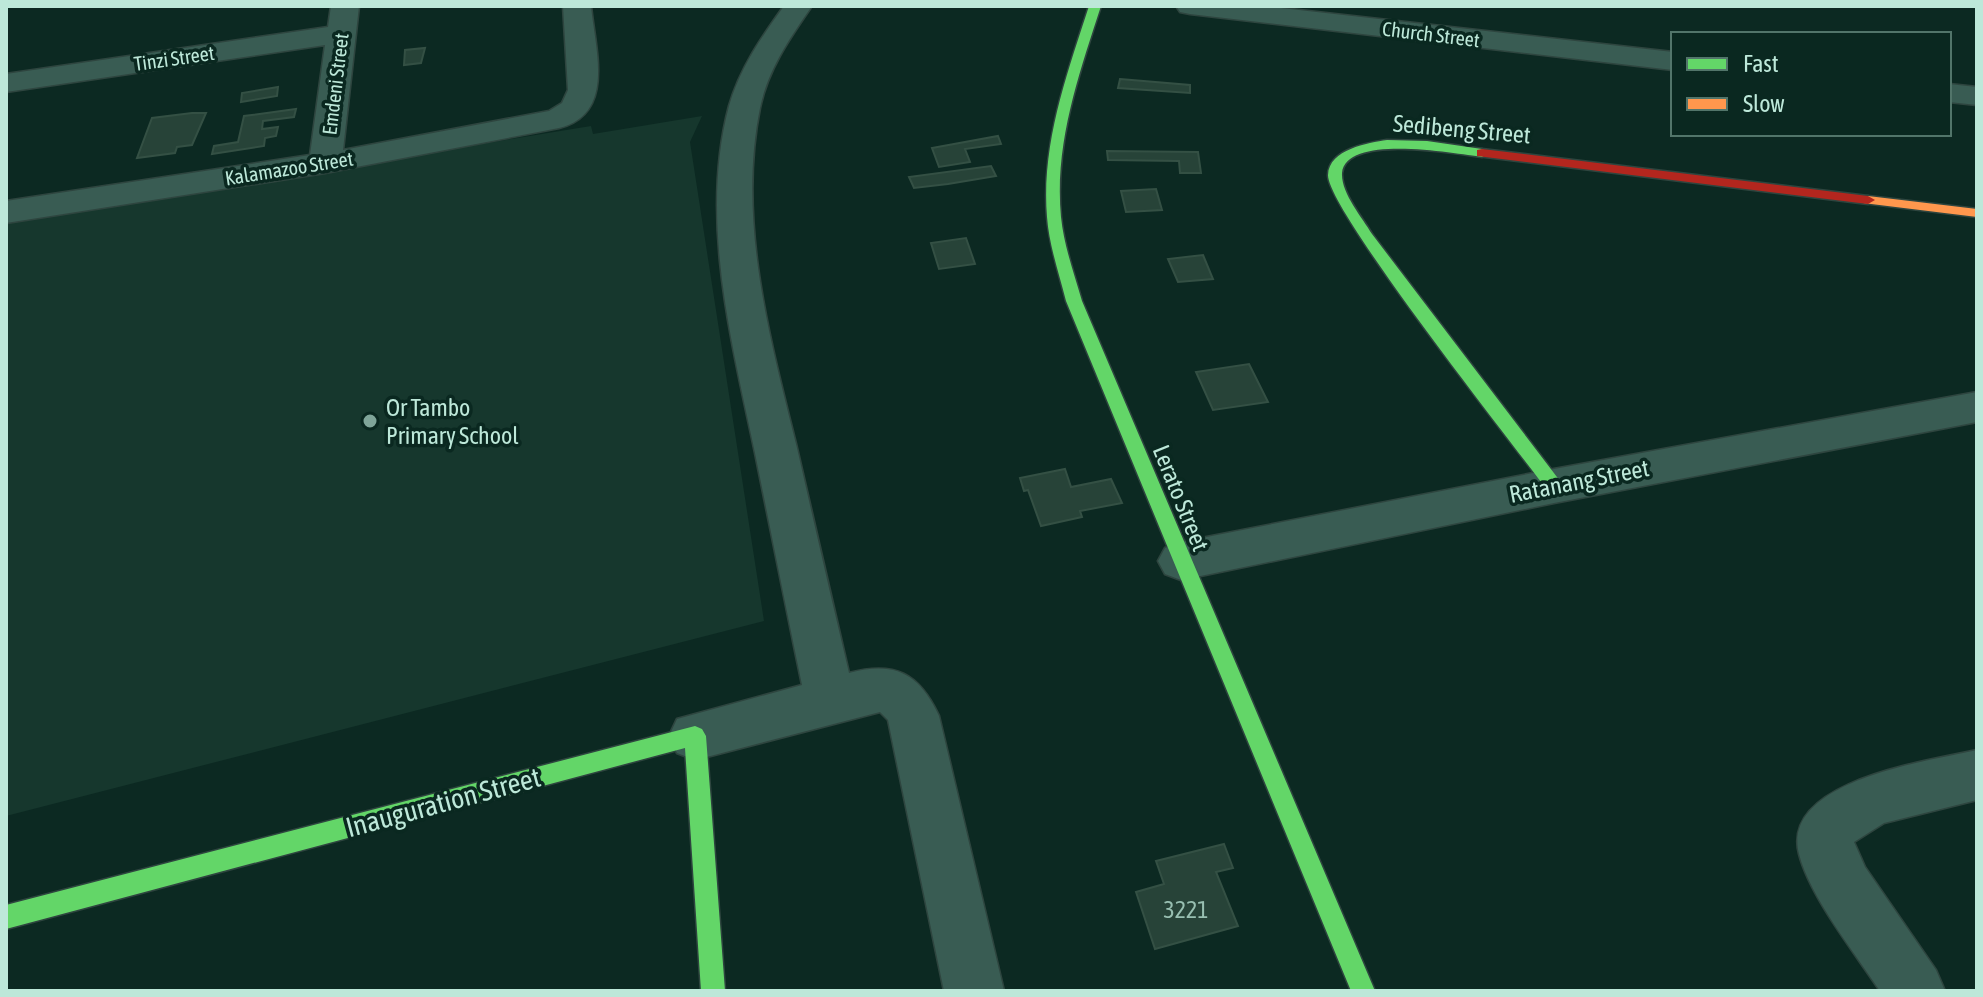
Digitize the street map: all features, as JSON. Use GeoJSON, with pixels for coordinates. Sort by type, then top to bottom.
{"type":"FeatureCollection","features":[{"type":"Feature","properties":{"kind":"street","name":"Kalamazoo Street"},"geometry":{"type":"LineString","coordinates":[[6,212],[325,163],[527,127],[569,115],[581,101],[583,90],[577,6]]}},
{"type":"Feature","properties":{"kind":"street"},"geometry":{"type":"LineString","coordinates":[[798,6],[764,55],[742,122],[737,158],[738,242],[753,346],[830,700]]}},
{"type":"Feature","properties":{"kind":"street","name":"Lerato Street"},"geometry":{"type":"LineString","coordinates":[[1095,6],[1054,155],[1054,215],[1074,301],[1363,991]]}},
{"type":"Feature","properties":{"kind":"street","name":"Church Street"},"geometry":{"type":"LineString","coordinates":[[1190,6],[1671,61]]}},
{"type":"Feature","properties":{"kind":"street","name":"Tinzi Street"},"geometry":{"type":"LineString","coordinates":[[6,83],[343,20]]}},
{"type":"Feature","properties":{"kind":"street","name":"Emdeni Street"},"geometry":{"type":"LineString","coordinates":[[325,163],[343,20]]}},
{"type":"Feature","properties":{"kind":"street"},"geometry":{"type":"LineString","coordinates":[[1951,93],[1977,96]]}},
{"type":"Feature","properties":{"kind":"street","name":"Sedibeng Street"},"geometry":{"type":"LineString","coordinates":[[1554,486],[1366,236],[1342,194],[1335,174],[1340,161],[1350,152],[1375,146],[1427,146],[1977,213]]}},
{"type":"Feature","properties":{"kind":"street","name":"Ratanang Street"},"geometry":{"type":"LineString","coordinates":[[1181,561],[1554,486],[1977,407]]}},
{"type":"Feature","properties":{"kind":"street","name":"Inauguration Street"},"geometry":{"type":"LineString","coordinates":[[6,917],[881,689],[904,699],[913,716],[974,991]]}},
{"type":"Feature","properties":{"kind":"street"},"geometry":{"type":"LineString","coordinates":[[695,736],[713,991]]}},
{"type":"Feature","properties":{"kind":"street"},"geometry":{"type":"LineString","coordinates":[[1915,991],[1838,876],[1826,852],[1826,830],[1841,814],[1870,802],[1977,775]]}},
{"type":"Feature","properties":{"kind":"shaded area","name":"Or Tambo Primary School"},"geometry":{"type":"Polygon","coordinates":[[[702,116],[690,142],[764,621],[6,816],[6,222],[591,126],[593,134],[702,116]]]}},
{"type":"Feature","properties":{"kind":"building"},"geometry":{"type":"Polygon","coordinates":[[[425,48],[421,63],[404,65],[405,50],[425,48]]]}},
{"type":"Feature","properties":{"kind":"building"},"geometry":{"type":"Polygon","coordinates":[[[1120,79],[1190,85],[1190,93],[1118,88],[1120,79]]]}},
{"type":"Feature","properties":{"kind":"building"},"geometry":{"type":"Polygon","coordinates":[[[278,87],[277,96],[241,102],[242,93],[278,87]]]}},
{"type":"Feature","properties":{"kind":"building"},"geometry":{"type":"Polygon","coordinates":[[[296,109],[294,117],[263,121],[262,129],[278,127],[276,136],[265,138],[264,146],[212,154],[214,146],[238,142],[244,116],[296,109]]]}},
{"type":"Feature","properties":{"kind":"building"},"geometry":{"type":"Polygon","coordinates":[[[206,113],[192,145],[177,147],[175,153],[137,158],[152,118],[206,113]]]}},
{"type":"Feature","properties":{"kind":"building"},"geometry":{"type":"Polygon","coordinates":[[[998,136],[1001,144],[965,149],[970,162],[939,167],[932,148],[998,136]]]}},
{"type":"Feature","properties":{"kind":"building"},"geometry":{"type":"Polygon","coordinates":[[[1107,151],[1198,152],[1201,173],[1180,173],[1179,161],[1108,160],[1107,151]]]}},
{"type":"Feature","properties":{"kind":"building"},"geometry":{"type":"Polygon","coordinates":[[[991,166],[996,176],[948,184],[914,188],[909,177],[991,166]]]}},
{"type":"Feature","properties":{"kind":"building"},"geometry":{"type":"Polygon","coordinates":[[[1156,189],[1162,210],[1126,212],[1121,191],[1156,189]]]}},
{"type":"Feature","properties":{"kind":"building"},"geometry":{"type":"Polygon","coordinates":[[[966,238],[975,264],[939,269],[931,243],[966,238]]]}},
{"type":"Feature","properties":{"kind":"building"},"geometry":{"type":"Polygon","coordinates":[[[1203,255],[1213,279],[1178,282],[1168,259],[1203,255]]]}},
{"type":"Feature","properties":{"kind":"building"},"geometry":{"type":"Polygon","coordinates":[[[1249,364],[1268,402],[1213,410],[1196,372],[1249,364]]]}},
{"type":"Feature","properties":{"kind":"building"},"geometry":{"type":"Polygon","coordinates":[[[1065,469],[1071,487],[1111,479],[1122,503],[1080,511],[1082,517],[1041,526],[1028,490],[1024,491],[1020,478],[1065,469]]]}},
{"type":"Feature","properties":{"kind":"building"},"geometry":{"type":"Polygon","coordinates":[[[1224,844],[1233,868],[1216,872],[1238,926],[1155,949],[1136,892],[1164,884],[1156,861],[1224,844]]]}},
{"type":"Feature","properties":{"kind":"traffic: fast"},"geometry":{"type":"LineString","coordinates":[[1095,6],[1071,83],[1054,163],[1054,217],[1062,259],[1074,301],[1363,991]]}},
{"type":"Feature","properties":{"kind":"traffic: fast"},"geometry":{"type":"LineString","coordinates":[[1482,153],[1427,145],[1387,144],[1352,154],[1338,164],[1335,175],[1339,191],[1366,236],[1554,486]]}},
{"type":"Feature","properties":{"kind":"traffic: fast"},"geometry":{"type":"LineString","coordinates":[[6,917],[695,736],[713,991]]}},
{"type":"Feature","properties":{"kind":"traffic: slow"},"geometry":{"type":"LineString","coordinates":[[1868,200],[1977,213]]}},
{"type":"Feature","properties":{"kind":"traffic: jam"},"geometry":{"type":"LineString","coordinates":[[1482,153],[1868,200]]}},
{"type":"Feature","properties":{"kind":"place","name":"Or Tambo Primary School"},"geometry":{"type":"Point","coordinates":[370,421]}}]}
